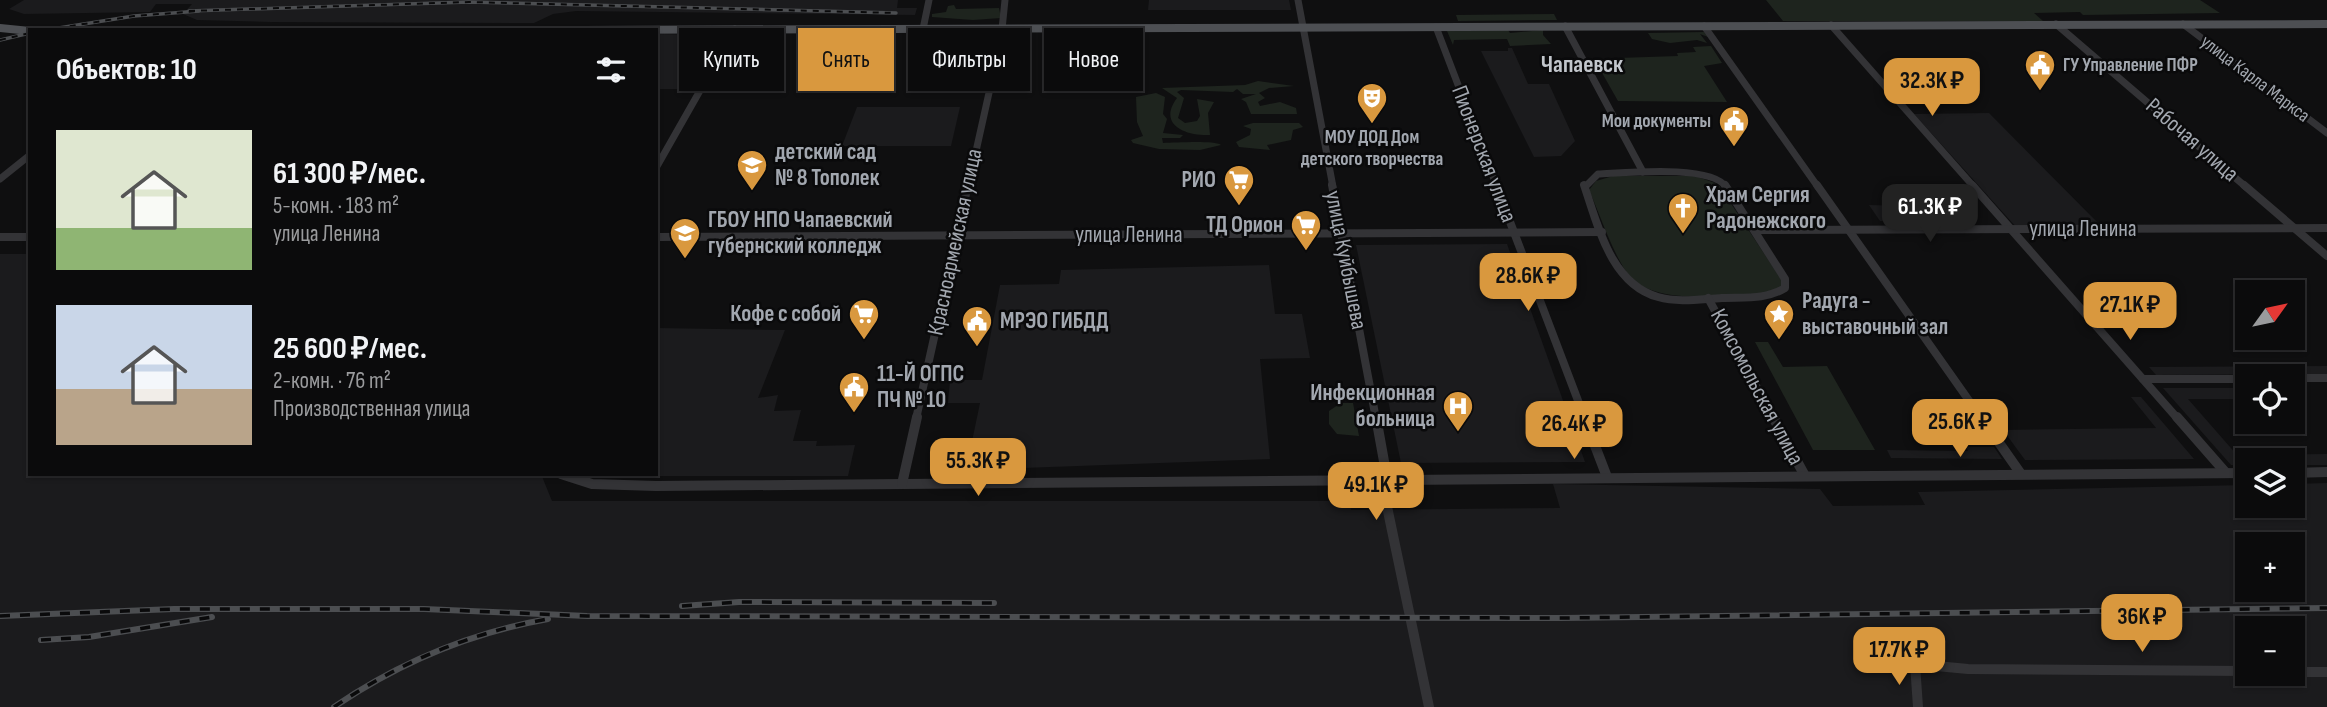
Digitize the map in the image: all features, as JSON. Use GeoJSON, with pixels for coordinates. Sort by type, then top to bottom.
{"type":"FeatureCollection","features":[{"type":"Feature","properties":{"kind":"main road"},"geometry":{"type":"LineString","coordinates":[[1003,28],[2327,24]]}},
{"type":"Feature","properties":{"kind":"main road"},"geometry":{"type":"LineString","coordinates":[[0,28],[28,31]]}},
{"type":"Feature","properties":{"kind":"main road"},"geometry":{"type":"LineString","coordinates":[[658,30],[679,29]]}},
{"type":"Feature","properties":{"kind":"main road"},"geometry":{"type":"LineString","coordinates":[[784,29],[908,29]]}},
{"type":"Feature","properties":{"kind":"street"},"geometry":{"type":"LineString","coordinates":[[923,28],[929,0]]}},
{"type":"Feature","properties":{"kind":"street","name":"Красноармейская улица"},"geometry":{"type":"LineString","coordinates":[[1003,28],[1006,0]]}},
{"type":"Feature","properties":{"kind":"street","name":"улица Куйбышева"},"geometry":{"type":"LineString","coordinates":[[1298,0],[1384,478],[1429,707]]}},
{"type":"Feature","properties":{"kind":"street","name":"Рабочая улица"},"geometry":{"type":"LineString","coordinates":[[2056,24],[2327,256]]}},
{"type":"Feature","properties":{"kind":"street","name":"улица Карла Маркса"},"geometry":{"type":"LineString","coordinates":[[2183,24],[2327,133]]}},
{"type":"Feature","properties":{"kind":"street"},"geometry":{"type":"LineString","coordinates":[[1831,25],[2226,473]]}},
{"type":"Feature","properties":{"kind":"street"},"geometry":{"type":"LineString","coordinates":[[1565,26],[1643,172]]}},
{"type":"Feature","properties":{"kind":"street"},"geometry":{"type":"LineString","coordinates":[[1704,26],[2021,474]]}},
{"type":"Feature","properties":{"kind":"street","name":"Пионерская улица"},"geometry":{"type":"LineString","coordinates":[[1436,27],[1606,477]]}},
{"type":"Feature","properties":{"kind":"street"},"geometry":{"type":"LineString","coordinates":[[658,164],[700,91]]}},
{"type":"Feature","properties":{"kind":"street","name":"Красноармейская улица"},"geometry":{"type":"LineString","coordinates":[[902,484],[989,91]]}},
{"type":"Feature","properties":{"kind":"street"},"geometry":{"type":"LineString","coordinates":[[0,179],[28,157]]}},
{"type":"Feature","properties":{"kind":"street"},"geometry":{"type":"LineString","coordinates":[[1598,174],[1701,174],[1722,181],[1755,230],[1785,279],[1786,288],[1768,296],[1660,298],[1635,286],[1624,277],[1601,232],[1584,185],[1588,179],[1598,174]]}},
{"type":"Feature","properties":{"kind":"street","name":"улица Ленина"},"geometry":{"type":"LineString","coordinates":[[1755,230],[2327,228]]}},
{"type":"Feature","properties":{"kind":"street","name":"улица Ленина"},"geometry":{"type":"LineString","coordinates":[[658,237],[1601,232]]}},
{"type":"Feature","properties":{"kind":"street"},"geometry":{"type":"LineString","coordinates":[[0,237],[28,237]]}},
{"type":"Feature","properties":{"kind":"street","name":"Комсомольская улица"},"geometry":{"type":"LineString","coordinates":[[1709,298],[1805,476]]}},
{"type":"Feature","properties":{"kind":"street"},"geometry":{"type":"LineString","coordinates":[[2305,378],[2327,378]]}},
{"type":"Feature","properties":{"kind":"street"},"geometry":{"type":"LineString","coordinates":[[2143,379],[2235,379]]}},
{"type":"Feature","properties":{"kind":"street"},"geometry":{"type":"LineString","coordinates":[[2305,472],[2327,472]]}},
{"type":"Feature","properties":{"kind":"street"},"geometry":{"type":"LineString","coordinates":[[563,476],[567,480],[583,483],[656,486],[2235,473]]}},
{"type":"Feature","properties":{"kind":"street"},"geometry":{"type":"LineString","coordinates":[[1919,707],[1915,664],[1968,669],[2235,671]]}},
{"type":"Feature","properties":{"kind":"street"},"geometry":{"type":"LineString","coordinates":[[2305,672],[2327,672]]}},
{"type":"Feature","properties":{"kind":"shaded area"},"geometry":{"type":"Polygon","coordinates":[[[24,0],[898,0],[897,8],[917,8],[915,15],[576,11],[553,14],[534,23],[271,22],[197,20],[183,14],[192,4],[156,4],[150,12],[24,14],[9,9],[24,0]]]}},
{"type":"Feature","properties":{"kind":"shaded area"},"geometry":{"type":"Polygon","coordinates":[[[1149,0],[1289,0],[1291,10],[1148,10],[1149,0]]]}},
{"type":"Feature","properties":{"kind":"shaded area"},"geometry":{"type":"Polygon","coordinates":[[[1766,0],[2200,0],[2220,13],[2034,13],[2043,21],[1783,21],[1766,0]]]}},
{"type":"Feature","properties":{"kind":"shaded area"},"geometry":{"type":"Polygon","coordinates":[[[954,5],[956,9],[999,8],[1001,18],[973,20],[932,17],[932,14],[946,12],[948,6],[954,5]]]}},
{"type":"Feature","properties":{"kind":"shaded area"},"geometry":{"type":"Polygon","coordinates":[[[1554,14],[1557,20],[1458,21],[1456,15],[1554,14]]]}},
{"type":"Feature","properties":{"kind":"shaded area"},"geometry":{"type":"Polygon","coordinates":[[[1508,30],[1510,33],[1543,30],[1543,35],[1551,44],[1510,46],[1507,39],[1454,40],[1453,45],[1447,31],[1508,30]]]}},
{"type":"Feature","properties":{"kind":"shaded area"},"geometry":{"type":"Polygon","coordinates":[[[1704,32],[1708,37],[1700,34],[1707,43],[1697,40],[1670,43],[1652,39],[1648,33],[1704,32]]]}},
{"type":"Feature","properties":{"kind":"shaded area"},"geometry":{"type":"Polygon","coordinates":[[[658,34],[679,34],[679,89],[658,89],[658,34]]]}},
{"type":"Feature","properties":{"kind":"shaded area"},"geometry":{"type":"Polygon","coordinates":[[[1711,46],[1722,63],[1704,66],[1727,102],[1618,101],[1601,71],[1620,74],[1619,71],[1625,71],[1618,58],[1678,56],[1677,53],[1696,52],[1693,47],[1711,46]]]}},
{"type":"Feature","properties":{"kind":"shaded area"},"geometry":{"type":"Polygon","coordinates":[[[1508,48],[1512,48],[1528,84],[1549,84],[1575,141],[1561,156],[1534,157],[1481,51],[1508,51],[1508,48]]]}},
{"type":"Feature","properties":{"kind":"shaded area"},"geometry":{"type":"Polygon","coordinates":[[[1258,81],[1294,86],[1269,88],[1259,93],[1265,98],[1258,102],[1260,106],[1280,102],[1296,108],[1297,114],[1251,114],[1246,102],[1241,99],[1256,94],[1243,94],[1237,89],[1233,92],[1177,92],[1184,98],[1178,118],[1185,123],[1197,121],[1200,116],[1197,99],[1214,102],[1208,113],[1210,135],[1201,135],[1184,131],[1172,122],[1170,115],[1177,98],[1162,88],[1245,85],[1258,81]]]}},
{"type":"Feature","properties":{"kind":"shaded area"},"geometry":{"type":"Polygon","coordinates":[[[1156,93],[1165,97],[1163,114],[1167,119],[1163,133],[1183,135],[1180,138],[1162,138],[1163,143],[1202,142],[1221,145],[1200,150],[1159,149],[1133,143],[1131,140],[1143,136],[1137,122],[1136,97],[1156,93]]]}},
{"type":"Feature","properties":{"kind":"shaded area"},"geometry":{"type":"Polygon","coordinates":[[[857,107],[960,107],[951,146],[842,146],[857,107]]]}},
{"type":"Feature","properties":{"kind":"shaded area"},"geometry":{"type":"Polygon","coordinates":[[[1989,113],[2102,227],[2017,228],[1914,114],[1989,113]]]}},
{"type":"Feature","properties":{"kind":"shaded area"},"geometry":{"type":"Polygon","coordinates":[[[1253,123],[1299,123],[1303,127],[1293,130],[1291,140],[1267,145],[1270,150],[1239,147],[1236,142],[1250,135],[1251,129],[1243,126],[1253,123]]]}},
{"type":"Feature","properties":{"kind":"shaded area"},"geometry":{"type":"Polygon","coordinates":[[[1613,176],[1695,176],[1718,184],[1781,279],[1781,287],[1766,295],[1692,297],[1653,291],[1638,284],[1627,273],[1616,254],[1589,190],[1596,181],[1613,176]]]}},
{"type":"Feature","properties":{"kind":"shaded area"},"geometry":{"type":"Polygon","coordinates":[[[1869,205],[1906,206],[1917,221],[1880,221],[1869,205]]]}},
{"type":"Feature","properties":{"kind":"shaded area"},"geometry":{"type":"Polygon","coordinates":[[[1507,244],[1585,462],[1401,463],[1356,245],[1507,244]]]}},
{"type":"Feature","properties":{"kind":"shaded area"},"geometry":{"type":"Polygon","coordinates":[[[0,254],[28,254],[28,476],[542,476],[552,501],[1349,501],[1351,510],[1560,508],[1553,484],[1820,489],[1833,506],[1925,505],[1918,492],[2235,485],[2235,518],[2305,518],[2305,484],[2327,483],[2327,707],[0,707],[0,254]]]}},
{"type":"Feature","properties":{"kind":"shaded area"},"geometry":{"type":"Polygon","coordinates":[[[1269,265],[1275,314],[1302,314],[1310,358],[1260,359],[1270,459],[966,470],[980,403],[948,403],[950,380],[982,380],[1000,285],[1059,284],[1061,270],[1269,265]]]}},
{"type":"Feature","properties":{"kind":"shaded area"},"geometry":{"type":"Polygon","coordinates":[[[658,328],[785,330],[758,398],[778,395],[774,411],[801,410],[793,441],[817,441],[816,446],[855,445],[848,476],[658,476],[658,328]]]}},
{"type":"Feature","properties":{"kind":"shaded area"},"geometry":{"type":"Polygon","coordinates":[[[1755,342],[1768,342],[1783,367],[1827,366],[1875,450],[1813,450],[1755,342]]]}},
{"type":"Feature","properties":{"kind":"shaded area"},"geometry":{"type":"Polygon","coordinates":[[[2305,366],[2327,366],[2327,374],[2305,374],[2305,366]]]}},
{"type":"Feature","properties":{"kind":"shaded area"},"geometry":{"type":"Polygon","coordinates":[[[2149,367],[2235,367],[2235,375],[2156,375],[2149,367]]]}},
{"type":"Feature","properties":{"kind":"shaded area"},"geometry":{"type":"Polygon","coordinates":[[[2163,388],[2235,388],[2235,399],[2188,399],[2235,453],[2235,465],[2231,465],[2163,388]]]}},
{"type":"Feature","properties":{"kind":"shaded area"},"geometry":{"type":"Polygon","coordinates":[[[2131,397],[2141,397],[2194,459],[2025,460],[2003,430],[2156,428],[2131,397]]]}},
{"type":"Feature","properties":{"kind":"shaded area"},"geometry":{"type":"Polygon","coordinates":[[[1341,403],[1353,403],[1359,436],[1337,434],[1329,424],[1329,411],[1341,403]]]}},
{"type":"Feature","properties":{"kind":"shaded area"},"geometry":{"type":"Polygon","coordinates":[[[1966,447],[1994,447],[2002,459],[1891,458],[1887,450],[1968,451],[1966,447]]]}},
{"type":"Feature","properties":{"kind":"shaded area"},"geometry":{"type":"Polygon","coordinates":[[[2305,454],[2327,454],[2327,465],[2305,465],[2305,454]]]}},
{"type":"Feature","properties":{"kind":"railway"},"geometry":{"type":"LineString","coordinates":[[189,11],[469,2],[896,13]]}},
{"type":"Feature","properties":{"kind":"railway"},"geometry":{"type":"LineString","coordinates":[[59,28],[134,16],[199,11]]}},
{"type":"Feature","properties":{"kind":"railway"},"geometry":{"type":"LineString","coordinates":[[0,40],[28,33]]}},
{"type":"Feature","properties":{"kind":"railway"},"geometry":{"type":"LineString","coordinates":[[682,606],[739,602],[994,603]]}},
{"type":"Feature","properties":{"kind":"railway"},"geometry":{"type":"LineString","coordinates":[[0,616],[174,609],[424,609],[587,616],[1562,618],[2327,608]]}},
{"type":"Feature","properties":{"kind":"railway"},"geometry":{"type":"LineString","coordinates":[[41,640],[89,637],[212,617]]}},
{"type":"Feature","properties":{"kind":"railway"},"geometry":{"type":"LineString","coordinates":[[334,707],[384,676],[436,651],[491,632],[548,619]]}},
{"type":"Feature","properties":{"kind":"place","name":"ГУ Управление ПФР"},"geometry":{"type":"Point","coordinates":[2040,92]}},
{"type":"Feature","properties":{"kind":"place","name":"МОУ ДОД Дом детского творчества"},"geometry":{"type":"Point","coordinates":[1372,125]}},
{"type":"Feature","properties":{"kind":"place","name":"Мои документы"},"geometry":{"type":"Point","coordinates":[1734,148]}},
{"type":"Feature","properties":{"kind":"place","name":"детский сад № 8 Тополек"},"geometry":{"type":"Point","coordinates":[752,192]}},
{"type":"Feature","properties":{"kind":"place","name":"РИО"},"geometry":{"type":"Point","coordinates":[1239,207]}},
{"type":"Feature","properties":{"kind":"place","name":"Храм Сергия Радонежского"},"geometry":{"type":"Point","coordinates":[1683,235]}},
{"type":"Feature","properties":{"kind":"place","name":"ТД Орион"},"geometry":{"type":"Point","coordinates":[1306,252]}},
{"type":"Feature","properties":{"kind":"place","name":"ГБОУ НПО Чапаевский губернский колледж"},"geometry":{"type":"Point","coordinates":[685,260]}},
{"type":"Feature","properties":{"kind":"place","name":"Кофе с собой"},"geometry":{"type":"Point","coordinates":[864,341]}},
{"type":"Feature","properties":{"kind":"place","name":"Радуга - выставочный зал"},"geometry":{"type":"Point","coordinates":[1779,341]}},
{"type":"Feature","properties":{"kind":"place","name":"МРЭО ГИБДД"},"geometry":{"type":"Point","coordinates":[977,348]}},
{"type":"Feature","properties":{"kind":"place","name":"11-Й ОГПС ПЧ № 10"},"geometry":{"type":"Point","coordinates":[854,414]}},
{"type":"Feature","properties":{"kind":"place","name":"Инфекционная больница"},"geometry":{"type":"Point","coordinates":[1458,433]}},
{"type":"Feature","properties":{"kind":"district","name":"Чапаевск"},"geometry":{"type":"Point","coordinates":[1582,64]}}]}
